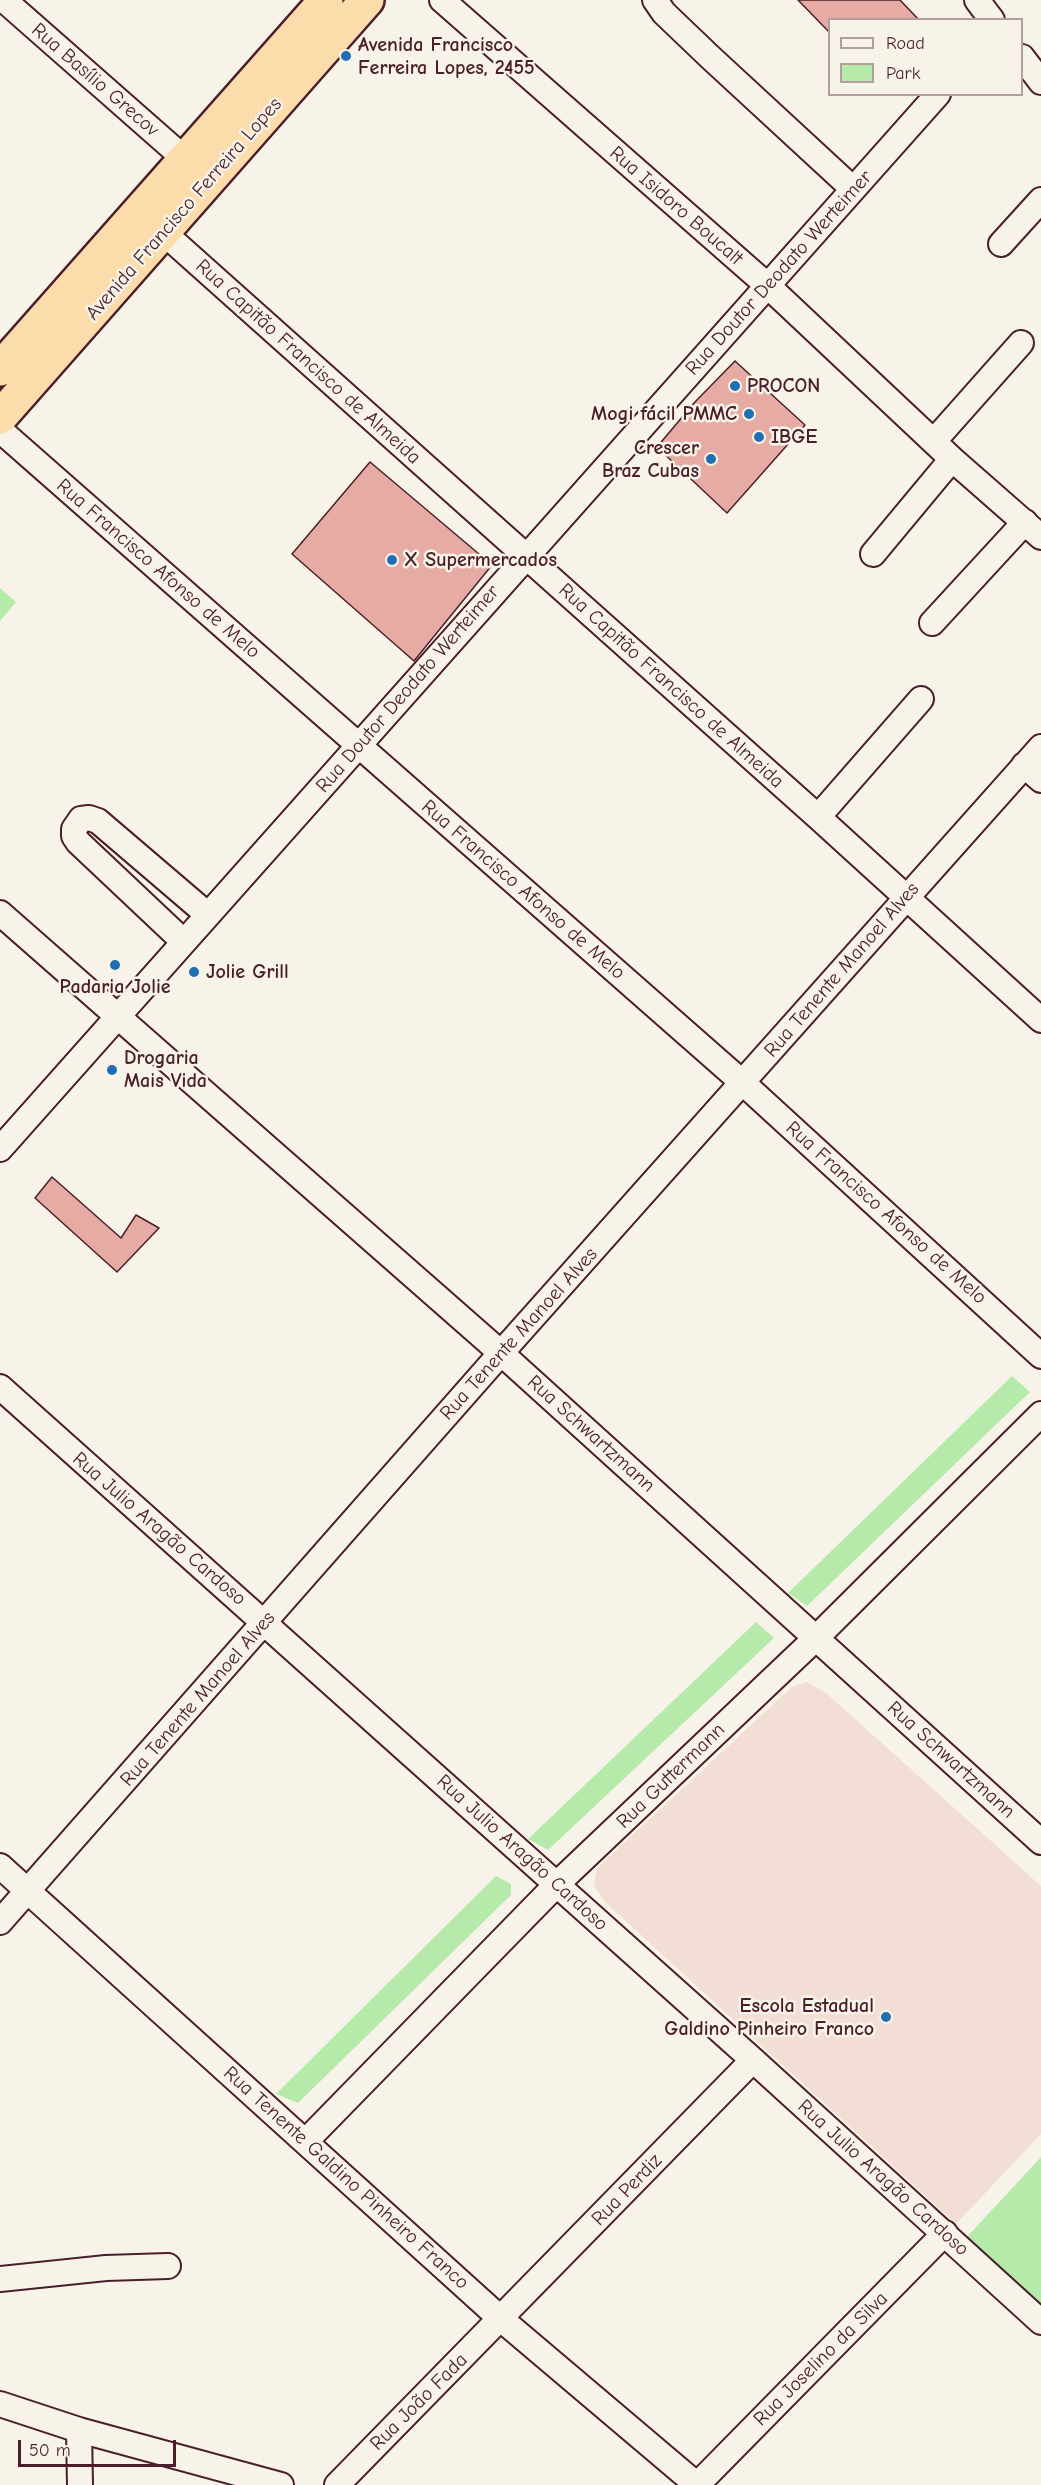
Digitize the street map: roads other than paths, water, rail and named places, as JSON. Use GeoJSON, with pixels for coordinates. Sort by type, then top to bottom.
{"type":"FeatureCollection","features":[{"type":"Feature","properties":{"kind":"highway","name":"Avenida Francisco Ferreira Lopes"},"geometry":{"type":"LineString","coordinates":[[0,369],[326,0]]}},
{"type":"Feature","properties":{"kind":"highway","name":"Avenida Francisco Ferreira Lopes"},"geometry":{"type":"LineString","coordinates":[[0,417],[367,0]]}},
{"type":"Feature","properties":{"kind":"street","name":"Rua Basílio Grecov"},"geometry":{"type":"LineString","coordinates":[[4,0],[186,160]]}},
{"type":"Feature","properties":{"kind":"street","name":"Rua Isidoro Boucalt"},"geometry":{"type":"LineString","coordinates":[[442,0],[768,286],[952,459],[1033,530]]}},
{"type":"Feature","properties":{"kind":"street"},"geometry":{"type":"LineString","coordinates":[[655,0],[664,13],[710,57],[853,189]]}},
{"type":"Feature","properties":{"kind":"street"},"geometry":{"type":"LineString","coordinates":[[977,0],[990,18]]}},
{"type":"Feature","properties":{"kind":"street"},"geometry":{"type":"LineString","coordinates":[[1023,58],[1041,82]]}},
{"type":"Feature","properties":{"kind":"street","name":"Rua Doutor Deodato Werteimer"},"geometry":{"type":"LineString","coordinates":[[0,1149],[936,96]]}},
{"type":"Feature","properties":{"kind":"street"},"geometry":{"type":"LineString","coordinates":[[1001,244],[1041,200]]}},
{"type":"Feature","properties":{"kind":"street","name":"Rua Capitão Francisco de Almeida"},"geometry":{"type":"LineString","coordinates":[[164,233],[818,817],[1041,1020]]}},
{"type":"Feature","properties":{"kind":"street"},"geometry":{"type":"LineString","coordinates":[[934,441],[1021,342]]}},
{"type":"Feature","properties":{"kind":"street","name":"Rua Francisco Afonso de Melo"},"geometry":{"type":"LineString","coordinates":[[0,430],[743,1083],[1041,1356]]}},
{"type":"Feature","properties":{"kind":"street"},"geometry":{"type":"LineString","coordinates":[[873,554],[952,459]]}},
{"type":"Feature","properties":{"kind":"street"},"geometry":{"type":"LineString","coordinates":[[932,623],[1033,530]]}},
{"type":"Feature","properties":{"kind":"street"},"geometry":{"type":"LineString","coordinates":[[818,817],[921,699]]}},
{"type":"Feature","properties":{"kind":"street","name":"Rua Tenente Manoel Alves"},"geometry":{"type":"LineString","coordinates":[[0,1923],[905,898],[1033,772],[1041,747]]}},
{"type":"Feature","properties":{"kind":"street"},"geometry":{"type":"LineString","coordinates":[[184,942],[78,842],[74,836],[74,829],[81,819],[89,818],[98,821],[208,915]]}},
{"type":"Feature","properties":{"kind":"street","name":"Rua Schwartzmann"},"geometry":{"type":"LineString","coordinates":[[0,913],[501,1353],[1041,1842]]}},
{"type":"Feature","properties":{"kind":"street","name":"Rua Julio Aragão Cardoso"},"geometry":{"type":"LineString","coordinates":[[0,1387],[166,1538],[265,1622],[753,2060],[1041,2322]]}},
{"type":"Feature","properties":{"kind":"street","name":"Rua Guttermann"},"geometry":{"type":"LineString","coordinates":[[306,2141],[557,1884],[816,1639],[1041,1414]]}},
{"type":"Feature","properties":{"kind":"street","name":"Rua Tenente Galdino Pinheiro Franco"},"geometry":{"type":"LineString","coordinates":[[0,1866],[501,2319],[697,2485]]}},
{"type":"Feature","properties":{"kind":"street","name":"Rua Perdiz"},"geometry":{"type":"LineString","coordinates":[[501,2319],[753,2060]]}},
{"type":"Feature","properties":{"kind":"street","name":"Rua Joselino da Silva"},"geometry":{"type":"LineString","coordinates":[[697,2485],[945,2233]]}},
{"type":"Feature","properties":{"kind":"street"},"geometry":{"type":"LineString","coordinates":[[0,2279],[106,2268],[168,2266]]}},
{"type":"Feature","properties":{"kind":"street","name":"Rua João Fada"},"geometry":{"type":"LineString","coordinates":[[337,2485],[501,2319]]}},
{"type":"Feature","properties":{"kind":"street"},"geometry":{"type":"LineString","coordinates":[[0,2404],[79,2430],[281,2485]]}},
{"type":"Feature","properties":{"kind":"street"},"geometry":{"type":"LineString","coordinates":[[79,2430],[80,2485]]}},
{"type":"Feature","properties":{"kind":"place","name":"Avenida Francisco Ferreira Lopes, 2455"},"geometry":{"type":"Point","coordinates":[346,56]}},
{"type":"Feature","properties":{"kind":"place","name":"PROCON"},"geometry":{"type":"Point","coordinates":[735,386]}},
{"type":"Feature","properties":{"kind":"place","name":"Mogi fácil PMMC"},"geometry":{"type":"Point","coordinates":[749,414]}},
{"type":"Feature","properties":{"kind":"place","name":"IBGE"},"geometry":{"type":"Point","coordinates":[759,437]}},
{"type":"Feature","properties":{"kind":"place","name":"Crescer Braz Cubas"},"geometry":{"type":"Point","coordinates":[711,459]}},
{"type":"Feature","properties":{"kind":"place","name":"X Supermercados"},"geometry":{"type":"Point","coordinates":[392,560]}},
{"type":"Feature","properties":{"kind":"place","name":"Padaria Jolie"},"geometry":{"type":"Point","coordinates":[115,965]}},
{"type":"Feature","properties":{"kind":"place","name":"Jolie Grill"},"geometry":{"type":"Point","coordinates":[194,972]}},
{"type":"Feature","properties":{"kind":"place","name":"Drogaria Mais Vida"},"geometry":{"type":"Point","coordinates":[112,1070]}},
{"type":"Feature","properties":{"kind":"place","name":"Escola Estadual Galdino Pinheiro Franco"},"geometry":{"type":"Point","coordinates":[886,2017]}}]}
